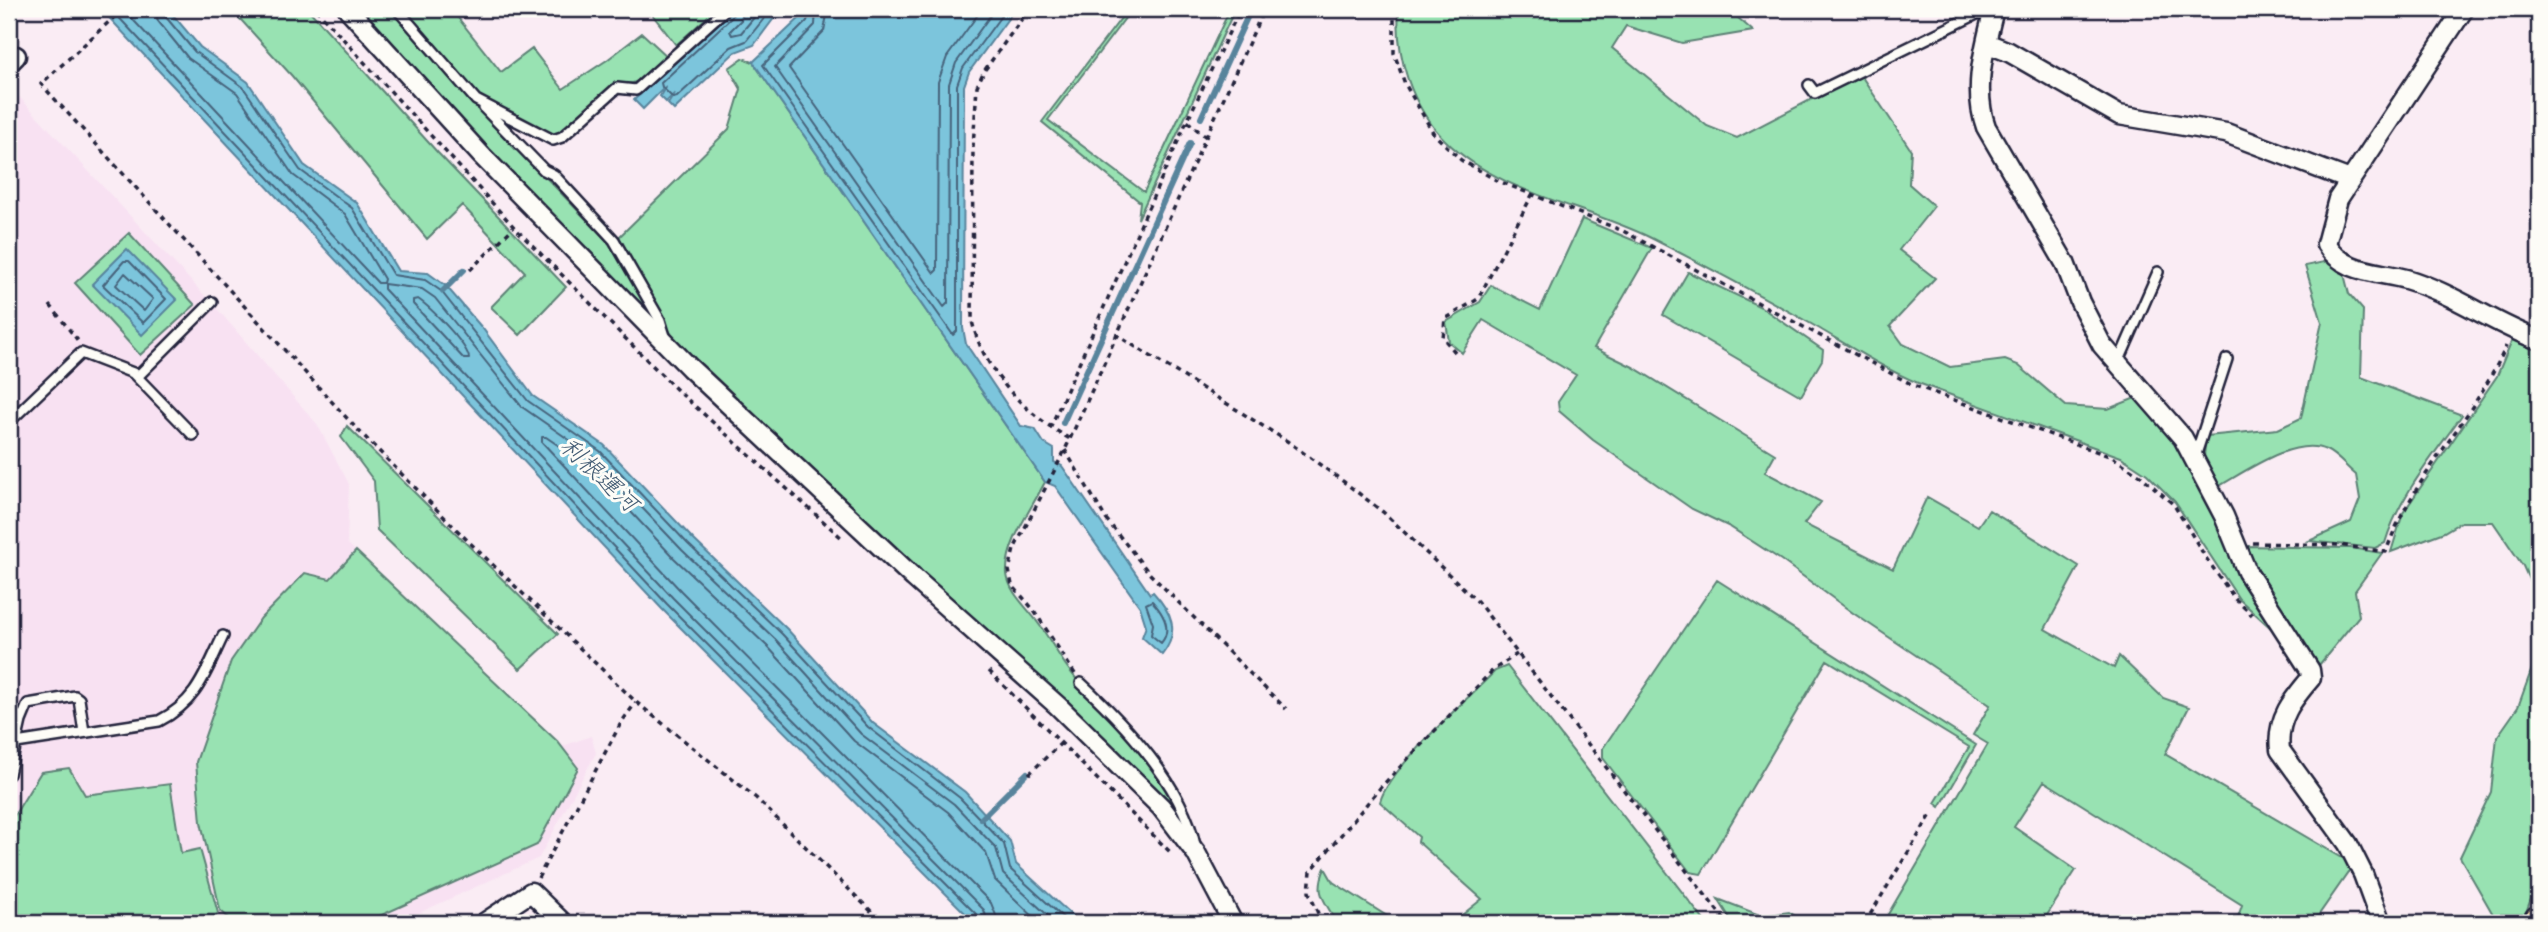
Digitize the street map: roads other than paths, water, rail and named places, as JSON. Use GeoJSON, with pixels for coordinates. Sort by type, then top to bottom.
{"type":"FeatureCollection","features":[{"type":"Feature","properties":{"kind":"street"},"geometry":{"type":"LineString","coordinates":[[348,9],[482,156],[666,345],[914,578],[1097,743],[1161,807],[1196,853],[1233,923]]}},
{"type":"Feature","properties":{"kind":"street"},"geometry":{"type":"LineString","coordinates":[[1994,9],[1979,89],[1979,108],[1986,127],[2064,263],[2102,345],[2183,439],[2236,544],[2246,572],[2273,617],[2299,650],[2311,678],[2299,687],[2284,717],[2279,739],[2280,750],[2348,844],[2363,874],[2381,923]]}},
{"type":"Feature","properties":{"kind":"street"},"geometry":{"type":"LineString","coordinates":[[2464,9],[2338,199],[2326,244],[2335,259],[2355,267],[2409,280],[2512,331],[2539,340]]}},
{"type":"Feature","properties":{"kind":"street"},"geometry":{"type":"LineString","coordinates":[[1986,43],[2008,52],[2119,115],[2226,133],[2350,180]]}},
{"type":"Feature","properties":{"kind":"street"},"geometry":{"type":"LineString","coordinates":[[484,923],[531,892],[564,923]]}},
{"type":"Feature","properties":{"kind":"lane"},"geometry":{"type":"LineString","coordinates":[[397,9],[476,100],[544,170],[554,175],[614,240],[660,320],[666,345]]}},
{"type":"Feature","properties":{"kind":"lane"},"geometry":{"type":"LineString","coordinates":[[476,100],[544,137],[562,138],[617,88],[636,90],[726,9]]}},
{"type":"Feature","properties":{"kind":"lane"},"geometry":{"type":"LineString","coordinates":[[1809,85],[1815,93],[1987,9]]}},
{"type":"Feature","properties":{"kind":"lane"},"geometry":{"type":"LineString","coordinates":[[2119,363],[2158,272]]}},
{"type":"Feature","properties":{"kind":"lane"},"geometry":{"type":"LineString","coordinates":[[137,377],[212,302]]}},
{"type":"Feature","properties":{"kind":"lane"},"geometry":{"type":"LineString","coordinates":[[9,422],[81,353],[137,377],[193,435]]}},
{"type":"Feature","properties":{"kind":"lane"},"geometry":{"type":"LineString","coordinates":[[2194,460],[2227,359]]}},
{"type":"Feature","properties":{"kind":"lane"},"geometry":{"type":"LineString","coordinates":[[16,743],[159,721],[180,710],[199,686],[223,636]]}},
{"type":"Feature","properties":{"kind":"lane"},"geometry":{"type":"LineString","coordinates":[[1081,683],[1119,719],[1175,792],[1189,819],[1196,853]]}},
{"type":"Feature","properties":{"kind":"lane"},"geometry":{"type":"LineString","coordinates":[[9,774],[21,721],[29,704],[70,695],[79,699],[84,732]]}},
{"type":"Feature","properties":{"kind":"lane"},"geometry":{"type":"LineString","coordinates":[[9,705],[21,721]]}},
{"type":"Feature","properties":{"kind":"water","name":"利根運河"},"geometry":{"type":"Polygon","coordinates":[[[101,9],[168,9],[200,47],[248,82],[304,165],[357,203],[398,271],[428,273],[446,286],[483,329],[533,396],[604,445],[693,539],[787,629],[873,723],[965,792],[1010,841],[1016,864],[1080,923],[975,923],[662,609],[101,9]]]}},
{"type":"Feature","properties":{"kind":"water"},"geometry":{"type":"Polygon","coordinates":[[[730,9],[1015,9],[969,72],[964,86],[963,328],[966,344],[1021,426],[1035,429],[1044,443],[1054,449],[1054,462],[1062,466],[1150,594],[1153,592],[1165,607],[1172,630],[1168,646],[1162,655],[1142,637],[1146,626],[1140,607],[1055,486],[1045,482],[753,62],[804,14],[775,17],[754,45],[735,52],[674,110],[668,104],[675,93],[666,102],[660,96],[666,86],[643,109],[634,100],[730,9]]]}},
{"type":"Feature","properties":{"kind":"water"},"geometry":{"type":"Polygon","coordinates":[[[127,249],[177,300],[142,335],[92,284],[127,249]]]}},
{"type":"Feature","properties":{"kind":"waterway"},"geometry":{"type":"LineString","coordinates":[[1201,118],[1251,9]]}},
{"type":"Feature","properties":{"kind":"waterway"},"geometry":{"type":"LineString","coordinates":[[1063,423],[1190,143]]}},
{"type":"Feature","properties":{"kind":"waterway"},"geometry":{"type":"LineString","coordinates":[[443,291],[464,270]]}},
{"type":"Feature","properties":{"kind":"waterway"},"geometry":{"type":"LineString","coordinates":[[981,819],[1027,773]]}}]}
